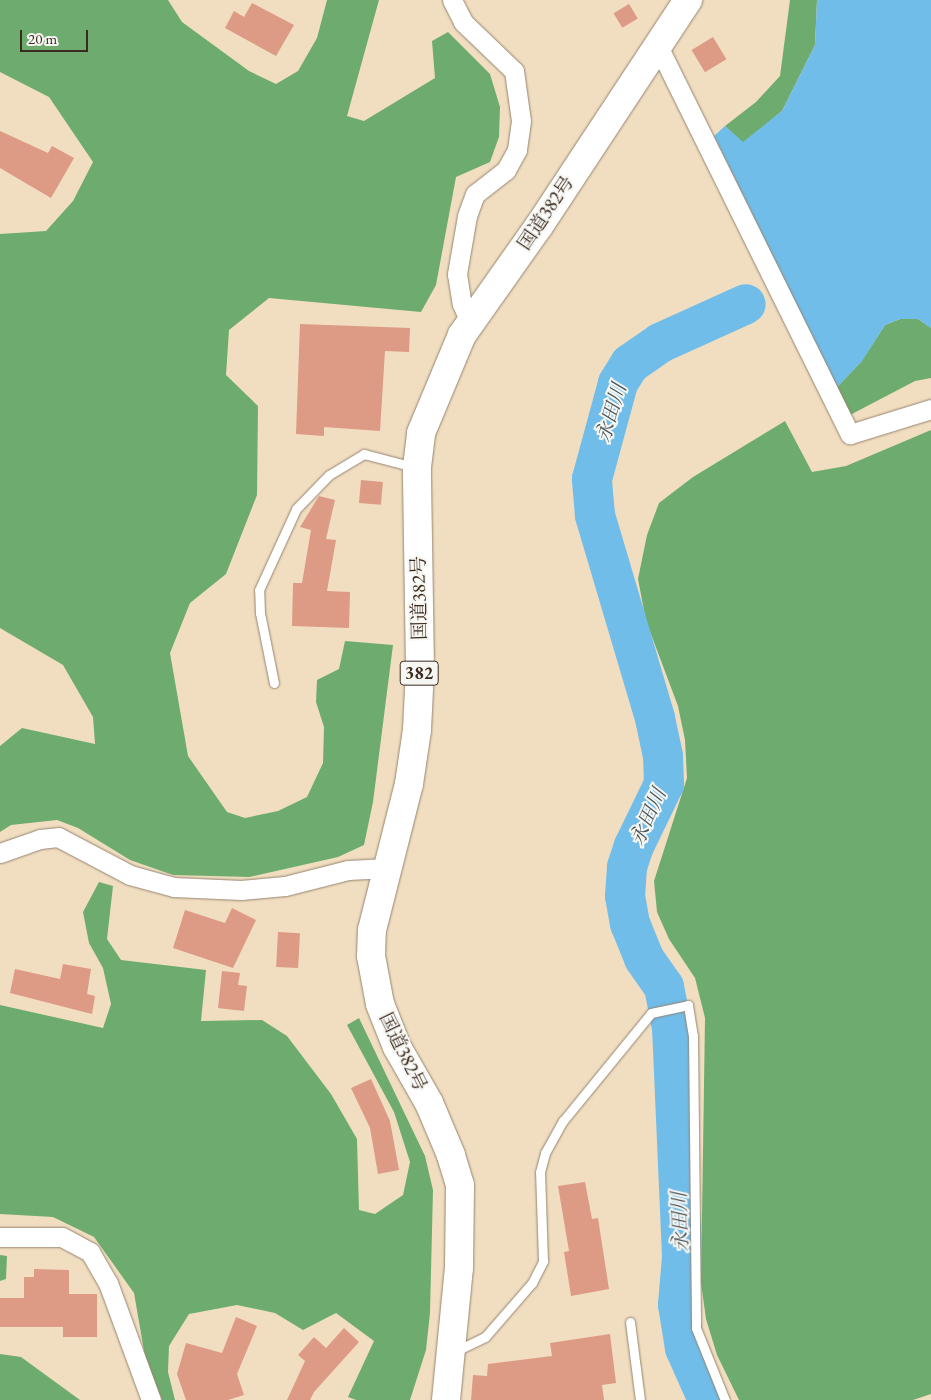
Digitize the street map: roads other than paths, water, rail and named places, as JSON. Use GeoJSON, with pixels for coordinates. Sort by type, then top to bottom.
{"type":"FeatureCollection","features":[{"type":"Feature","properties":{"kind":"highway","name":"国道382号"},"geometry":{"type":"LineString","coordinates":[[446,1400],[459,1268],[460,1186],[451,1155],[429,1103],[397,1047],[380,1004],[371,956],[372,930],[409,784],[417,730],[420,669],[417,467],[421,433],[431,405],[470,322],[688,0]]}},
{"type":"Feature","properties":{"kind":"street"},"geometry":{"type":"LineString","coordinates":[[452,0],[463,22],[514,71],[521,121],[517,150],[506,170],[475,194],[467,216],[457,274],[462,304],[470,322]]}},
{"type":"Feature","properties":{"kind":"street"},"geometry":{"type":"LineString","coordinates":[[658,46],[850,434],[931,409]]}},
{"type":"Feature","properties":{"kind":"street"},"geometry":{"type":"LineString","coordinates":[[0,853],[40,839],[58,837],[130,875],[174,887],[241,890],[285,886],[348,870],[387,868]]}},
{"type":"Feature","properties":{"kind":"street"},"geometry":{"type":"LineString","coordinates":[[0,1237],[62,1237],[90,1252],[108,1283],[151,1400]]}},
{"type":"Feature","properties":{"kind":"lane"},"geometry":{"type":"LineString","coordinates":[[274,683],[260,613],[259,590],[296,509],[330,475],[364,454],[417,467]]}},
{"type":"Feature","properties":{"kind":"lane"},"geometry":{"type":"LineString","coordinates":[[450,1354],[485,1337],[532,1283],[543,1261],[538,1192],[545,1154],[563,1121],[651,1013],[688,1005],[693,1035],[696,1328],[725,1400]]}},
{"type":"Feature","properties":{"kind":"lane"},"geometry":{"type":"LineString","coordinates":[[630,1322],[640,1400]]}},
{"type":"Feature","properties":{"kind":"water"},"geometry":{"type":"Polygon","coordinates":[[[817,0],[931,0],[931,328],[918,319],[900,319],[885,325],[862,361],[837,387],[714,136],[725,126],[743,142],[782,111],[815,45],[817,0]]]}},
{"type":"Feature","properties":{"kind":"waterway","name":"永田川"},"geometry":{"type":"LineString","coordinates":[[708,1400],[685,1348],[678,1305],[682,1256],[672,1028],[664,987],[644,958],[630,924],[625,896],[627,867],[634,846],[664,784],[663,756],[655,718],[595,515],[592,479],[618,383],[630,364],[660,343],[746,304]]}}]}
